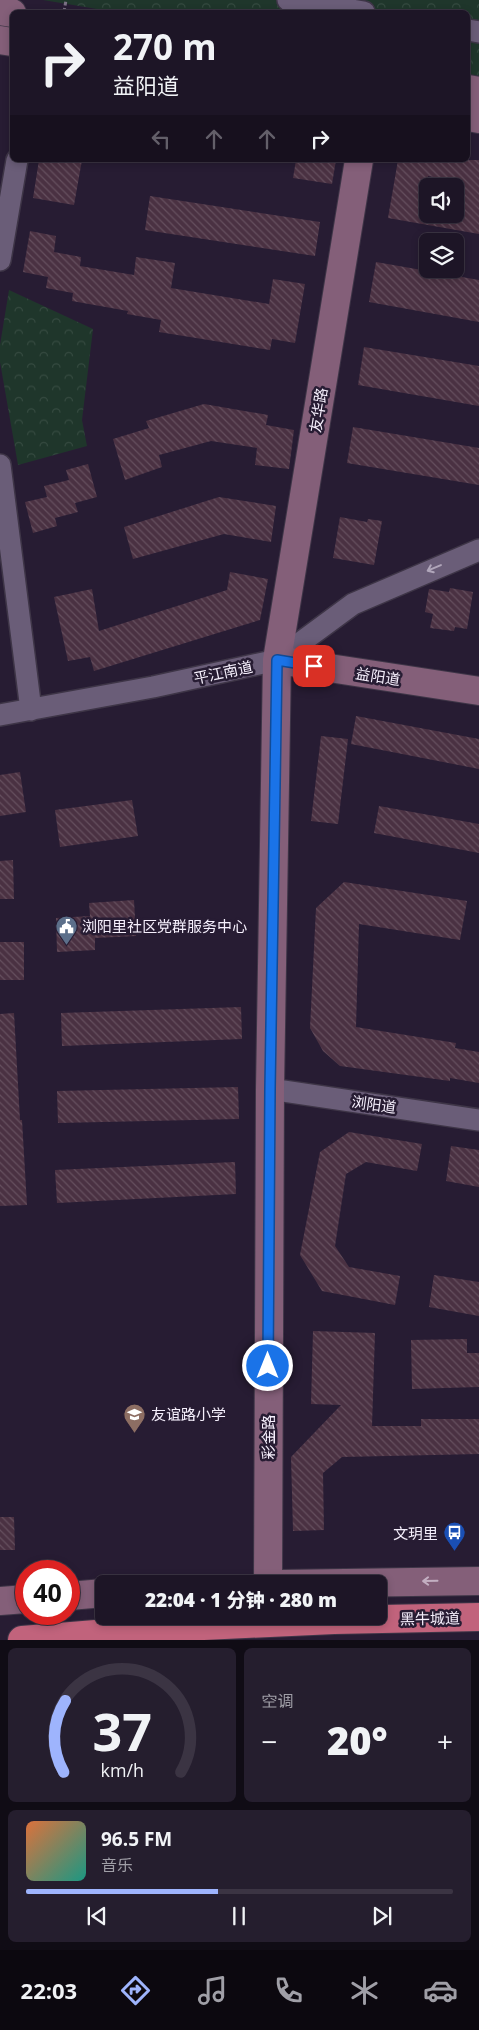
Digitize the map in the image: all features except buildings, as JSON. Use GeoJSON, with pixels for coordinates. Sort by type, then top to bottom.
{"type":"FeatureCollection","features":[{"type":"Feature","properties":{"kind":"highway","name":"黑牛城道"},"geometry":{"type":"LineString","coordinates":[[22,1640],[182,1627],[334,1620],[479,1617]]}},
{"type":"Feature","properties":{"kind":"street"},"geometry":{"type":"LineString","coordinates":[[288,0],[351,10]]}},
{"type":"Feature","properties":{"kind":"street"},"geometry":{"type":"LineString","coordinates":[[0,260],[17,162]]}},
{"type":"Feature","properties":{"kind":"street","name":"友华路"},"geometry":{"type":"LineString","coordinates":[[277,660],[359,162]]}},
{"type":"Feature","properties":{"kind":"street"},"geometry":{"type":"LineString","coordinates":[[0,465],[30,710]]}},
{"type":"Feature","properties":{"kind":"street","name":"平江南道"},"geometry":{"type":"LineString","coordinates":[[0,715],[153,687],[277,660],[353,604],[479,550]]}},
{"type":"Feature","properties":{"kind":"street","name":"益阳道"},"geometry":{"type":"LineString","coordinates":[[277,660],[479,691]]}},
{"type":"Feature","properties":{"kind":"street","name":"彩金路"},"geometry":{"type":"LineString","coordinates":[[268,1575],[270,1089],[277,660]]}},
{"type":"Feature","properties":{"kind":"street","name":"浏阳道"},"geometry":{"type":"LineString","coordinates":[[270,1089],[479,1120]]}},
{"type":"Feature","properties":{"kind":"street"},"geometry":{"type":"LineString","coordinates":[[387,1582],[479,1581]]}},
{"type":"Feature","properties":{"kind":"street"},"geometry":{"type":"LineString","coordinates":[[80,1595],[95,1595]]}},
{"type":"Feature","properties":{"kind":"street"},"geometry":{"type":"LineString","coordinates":[[0,1601],[15,1600]]}},
{"type":"Feature","properties":{"kind":"green space"},"geometry":{"type":"Polygon","coordinates":[[[43,0],[479,0],[479,76],[470,74],[470,10],[103,10],[43,0]]]}},
{"type":"Feature","properties":{"kind":"green space"},"geometry":{"type":"Polygon","coordinates":[[[9,290],[93,329],[82,420],[87,446],[18,465],[0,362],[0,345],[9,290]]]}},
{"type":"Feature","properties":{"kind":"place","name":"浏阳里社区党群服务中心"},"geometry":{"type":"Point","coordinates":[66,945]}},
{"type":"Feature","properties":{"kind":"place","name":"友谊路小学"},"geometry":{"type":"Point","coordinates":[135,1433]}},
{"type":"Feature","properties":{"kind":"place","name":"文玥里"},"geometry":{"type":"Point","coordinates":[454,1552]}},
{"type":"Feature","properties":{"kind":"route"},"geometry":{"type":"LineString","coordinates":[[268,1366],[270,1089],[277,660],[314,666]]}}]}
